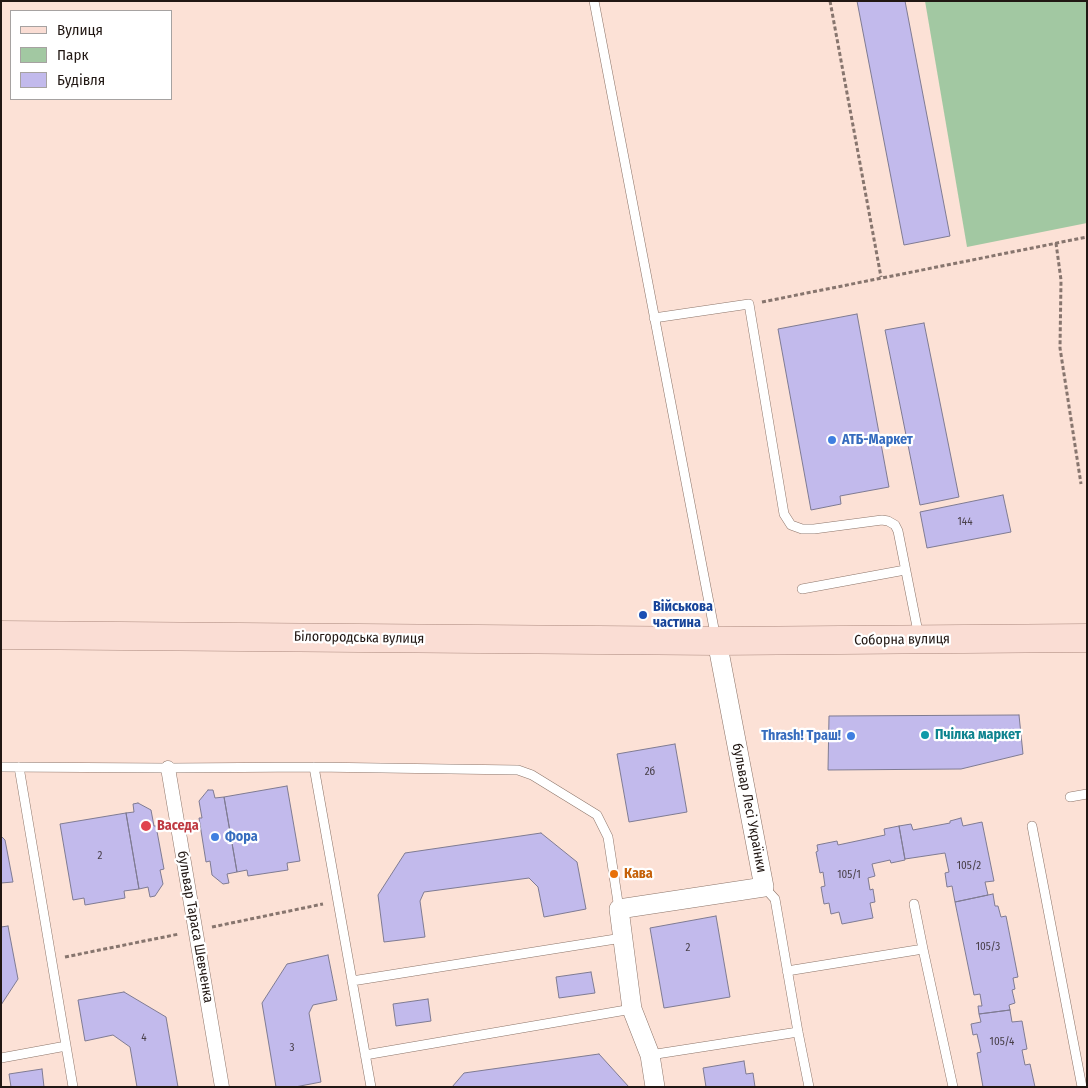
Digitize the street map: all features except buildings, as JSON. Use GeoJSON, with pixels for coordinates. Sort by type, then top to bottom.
{"type":"FeatureCollection","features":[{"type":"Feature","properties":{"kind":"main road","name":"Білогородська вулиця"},"geometry":{"type":"LineString","coordinates":[[1,635],[716,641]]}},
{"type":"Feature","properties":{"kind":"main road","name":"Соборна вулиця"},"geometry":{"type":"LineString","coordinates":[[716,641],[1087,638]]}},
{"type":"Feature","properties":{"kind":"street","name":"бульвар Лесі Українки"},"geometry":{"type":"LineString","coordinates":[[619,909],[764,887],[716,641]]}},
{"type":"Feature","properties":{"kind":"street","name":"бульвар Тараса Шевченка"},"geometry":{"type":"LineString","coordinates":[[168,768],[222,1087]]}},
{"type":"Feature","properties":{"kind":"street"},"geometry":{"type":"LineString","coordinates":[[619,909],[632,1009],[650,1055],[655,1087]]}},
{"type":"Feature","properties":{"kind":"lane"},"geometry":{"type":"LineString","coordinates":[[594,1],[716,641]]}},
{"type":"Feature","properties":{"kind":"lane"},"geometry":{"type":"LineString","coordinates":[[654,318],[749,304],[784,514],[790,525],[802,529],[882,520],[895,525],[898,531],[919,639]]}},
{"type":"Feature","properties":{"kind":"lane"},"geometry":{"type":"LineString","coordinates":[[802,589],[906,570]]}},
{"type":"Feature","properties":{"kind":"lane"},"geometry":{"type":"LineString","coordinates":[[1,767],[314,767],[518,770],[532,774],[597,815],[608,837],[619,909]]}},
{"type":"Feature","properties":{"kind":"lane"},"geometry":{"type":"LineString","coordinates":[[19,767],[73,1087]]}},
{"type":"Feature","properties":{"kind":"lane"},"geometry":{"type":"LineString","coordinates":[[314,767],[371,1087]]}},
{"type":"Feature","properties":{"kind":"lane"},"geometry":{"type":"LineString","coordinates":[[1070,797],[1087,794]]}},
{"type":"Feature","properties":{"kind":"lane"},"geometry":{"type":"LineString","coordinates":[[1032,826],[1082,1087]]}},
{"type":"Feature","properties":{"kind":"lane"},"geometry":{"type":"LineString","coordinates":[[764,887],[774,899],[809,1087]]}},
{"type":"Feature","properties":{"kind":"lane"},"geometry":{"type":"LineString","coordinates":[[914,904],[953,1087]]}},
{"type":"Feature","properties":{"kind":"lane"},"geometry":{"type":"LineString","coordinates":[[352,982],[622,938]]}},
{"type":"Feature","properties":{"kind":"lane"},"geometry":{"type":"LineString","coordinates":[[788,971],[923,949]]}},
{"type":"Feature","properties":{"kind":"lane"},"geometry":{"type":"LineString","coordinates":[[365,1055],[632,1009]]}},
{"type":"Feature","properties":{"kind":"lane"},"geometry":{"type":"LineString","coordinates":[[650,1055],[798,1032]]}},
{"type":"Feature","properties":{"kind":"lane"},"geometry":{"type":"LineString","coordinates":[[1,1058],[66,1046]]}},
{"type":"Feature","properties":{"kind":"path"},"geometry":{"type":"LineString","coordinates":[[830,1],[881,277]]}},
{"type":"Feature","properties":{"kind":"path"},"geometry":{"type":"LineString","coordinates":[[749,304],[1087,237]]}},
{"type":"Feature","properties":{"kind":"path"},"geometry":{"type":"LineString","coordinates":[[1056,243],[1061,280],[1060,348],[1081,484]]}},
{"type":"Feature","properties":{"kind":"green space"},"geometry":{"type":"Polygon","coordinates":[[[925,1],[1087,1],[1087,223],[967,247],[925,1]]]}},
{"type":"Feature","properties":{"kind":"place","name":"АТБ-Маркет"},"geometry":{"type":"Point","coordinates":[832,440]}},
{"type":"Feature","properties":{"kind":"place","name":"Військова частина"},"geometry":{"type":"Point","coordinates":[643,615]}},
{"type":"Feature","properties":{"kind":"place","name":"Пчілка маркет"},"geometry":{"type":"Point","coordinates":[925,735]}},
{"type":"Feature","properties":{"kind":"place","name":"Thrash! Траш!"},"geometry":{"type":"Point","coordinates":[851,736]}},
{"type":"Feature","properties":{"kind":"place","name":"Васеда"},"geometry":{"type":"Point","coordinates":[146,826]}},
{"type":"Feature","properties":{"kind":"place","name":"Фора"},"geometry":{"type":"Point","coordinates":[215,837]}},
{"type":"Feature","properties":{"kind":"place","name":"Кава"},"geometry":{"type":"Point","coordinates":[614,874]}}]}
